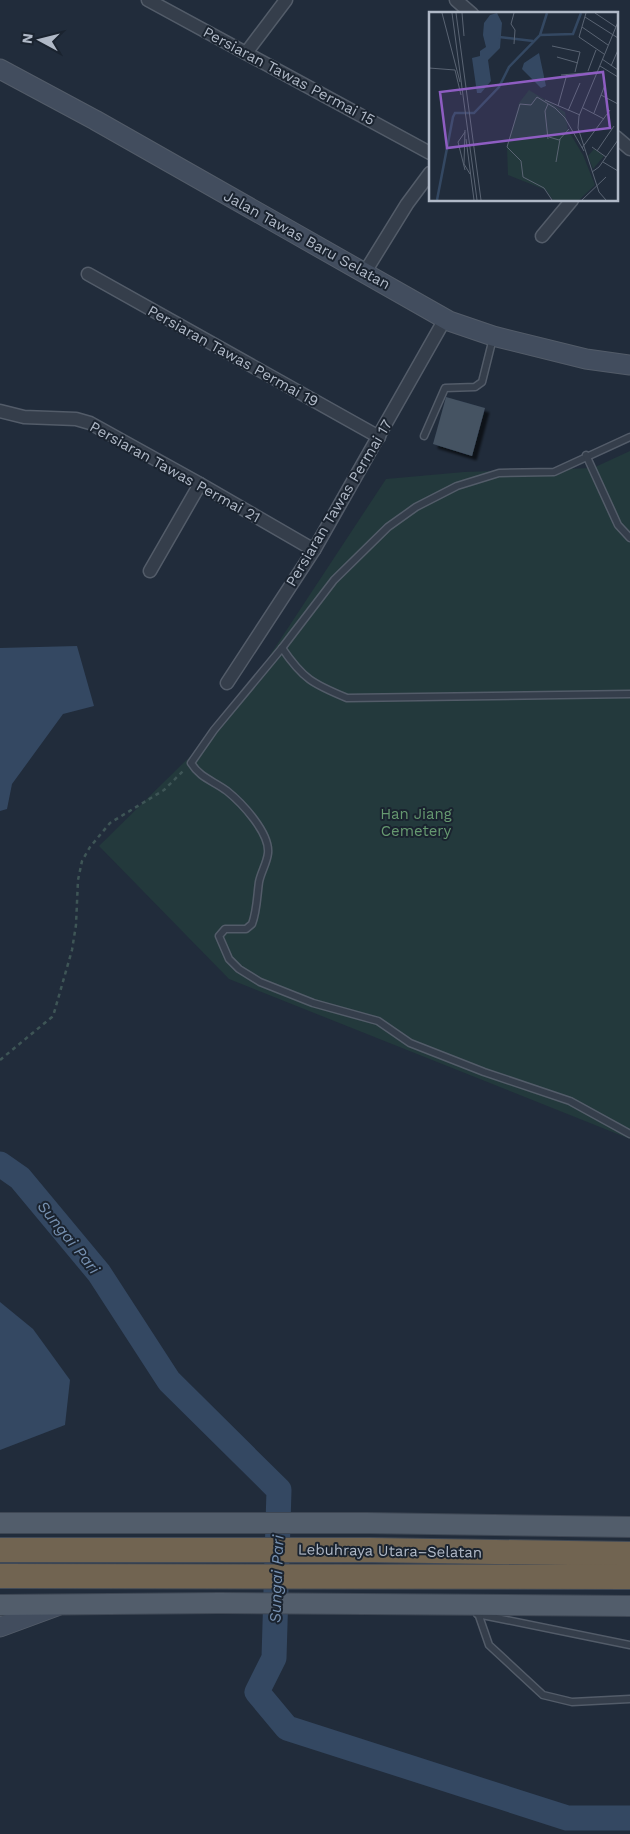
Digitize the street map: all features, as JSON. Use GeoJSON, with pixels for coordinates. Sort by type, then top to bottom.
{"type":"FeatureCollection","features":[{"type":"Feature","properties":{"kind":"highway","name":"Lebuhraya Utara–Selatan"},"geometry":{"type":"LineString","coordinates":[[0,1550],[371,1550],[630,1554]]}},
{"type":"Feature","properties":{"kind":"highway","name":"Lebuhraya Utara–Selatan"},"geometry":{"type":"LineString","coordinates":[[0,1576],[630,1577]]}},
{"type":"Feature","properties":{"kind":"main road"},"geometry":{"type":"LineString","coordinates":[[0,1523],[368,1523],[630,1527]]}},
{"type":"Feature","properties":{"kind":"main road"},"geometry":{"type":"LineString","coordinates":[[0,1604],[219,1603],[630,1606]]}},
{"type":"Feature","properties":{"kind":"street","name":"Persiaran Tawas Permai 15"},"geometry":{"type":"LineString","coordinates":[[148,0],[429,152]]}},
{"type":"Feature","properties":{"kind":"street"},"geometry":{"type":"LineString","coordinates":[[246,53],[286,0]]}},
{"type":"Feature","properties":{"kind":"street"},"geometry":{"type":"LineString","coordinates":[[456,0],[470,12]]}},
{"type":"Feature","properties":{"kind":"street","name":"Jalan Tawas Baru Selatan"},"geometry":{"type":"LineString","coordinates":[[0,69],[95,120],[445,319],[493,336],[586,359],[630,364]]}},
{"type":"Feature","properties":{"kind":"street"},"geometry":{"type":"LineString","coordinates":[[364,272],[407,204],[429,174]]}},
{"type":"Feature","properties":{"kind":"street"},"geometry":{"type":"LineString","coordinates":[[542,236],[571,201]]}},
{"type":"Feature","properties":{"kind":"street","name":"Persiaran Tawas Permai 19"},"geometry":{"type":"LineString","coordinates":[[88,274],[378,437]]}},
{"type":"Feature","properties":{"kind":"street","name":"Persiaran Tawas Permai 17"},"geometry":{"type":"LineString","coordinates":[[226,683],[314,550],[445,319]]}},
{"type":"Feature","properties":{"kind":"street","name":"Persiaran Tawas Permai 21"},"geometry":{"type":"LineString","coordinates":[[0,411],[36,417],[67,418],[90,423],[314,550]]}},
{"type":"Feature","properties":{"kind":"street"},"geometry":{"type":"LineString","coordinates":[[150,571],[200,484]]}},
{"type":"Feature","properties":{"kind":"street"},"geometry":{"type":"LineString","coordinates":[[0,1627],[61,1605]]}},
{"type":"Feature","properties":{"kind":"lane"},"geometry":{"type":"LineString","coordinates":[[424,436],[445,388],[475,387],[482,382],[493,336]]}},
{"type":"Feature","properties":{"kind":"lane"},"geometry":{"type":"LineString","coordinates":[[630,437],[546,474],[499,473],[482,477],[458,486],[416,508],[388,527],[366,546],[334,580],[282,648],[214,730],[191,763],[200,775],[221,786],[236,799],[266,835],[268,842],[267,860],[260,880],[252,924],[246,929],[225,929],[219,936],[230,959],[239,969],[260,982],[289,994],[378,1021],[410,1043],[484,1072],[570,1100],[630,1134]]}},
{"type":"Feature","properties":{"kind":"lane"},"geometry":{"type":"LineString","coordinates":[[586,455],[618,525],[630,538]]}},
{"type":"Feature","properties":{"kind":"lane"},"geometry":{"type":"LineString","coordinates":[[282,648],[296,669],[313,684],[347,698],[630,694]]}},
{"type":"Feature","properties":{"kind":"lane"},"geometry":{"type":"LineString","coordinates":[[454,1604],[480,1616],[630,1645]]}},
{"type":"Feature","properties":{"kind":"lane"},"geometry":{"type":"LineString","coordinates":[[480,1616],[488,1645],[543,1695],[572,1702],[630,1699]]}},
{"type":"Feature","properties":{"kind":"path"},"geometry":{"type":"LineString","coordinates":[[0,1060],[52,1017],[72,950],[76,925],[79,871],[90,847],[110,823],[164,790],[191,763]]}},
{"type":"Feature","properties":{"kind":"green space","name":"Han Jiang Cemetery"},"geometry":{"type":"Polygon","coordinates":[[[630,451],[630,1139],[229,979],[99,846],[228,719],[386,479],[464,472],[593,468],[630,451]]]}},
{"type":"Feature","properties":{"kind":"water"},"geometry":{"type":"Polygon","coordinates":[[[77,646],[94,706],[63,714],[12,784],[7,809],[0,811],[0,648],[77,646]]]}},
{"type":"Feature","properties":{"kind":"water"},"geometry":{"type":"Polygon","coordinates":[[[0,1302],[33,1329],[70,1380],[65,1425],[0,1450],[0,1302]]]}},
{"type":"Feature","properties":{"kind":"building"},"geometry":{"type":"Polygon","coordinates":[[[446,397],[485,408],[472,456],[433,444],[446,397]]]}},
{"type":"Feature","properties":{"kind":"waterway","name":"Sungai Pari"},"geometry":{"type":"LineString","coordinates":[[0,1164],[20,1178],[99,1273],[169,1381],[279,1490],[274,1658],[257,1692],[287,1728],[567,1818],[630,1818]]}}]}
